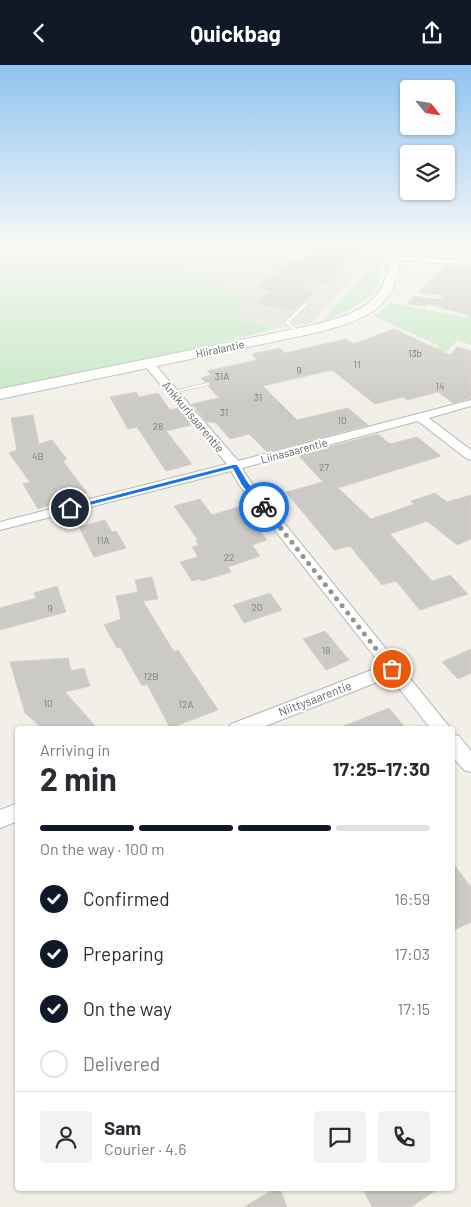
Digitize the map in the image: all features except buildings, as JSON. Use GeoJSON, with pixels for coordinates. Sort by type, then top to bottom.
{"type":"FeatureCollection","features":[{"type":"Feature","properties":{"kind":"street","name":"Hiiralantie"},"geometry":{"type":"LineString","coordinates":[[0,394],[298,333],[340,322],[359,314],[378,300]]}},
{"type":"Feature","properties":{"kind":"street","name":"Ankkurisaarentie"},"geometry":{"type":"LineString","coordinates":[[149,364],[235,466],[245,483],[440,726]]}},
{"type":"Feature","properties":{"kind":"street","name":"Liinasaarentie"},"geometry":{"type":"LineString","coordinates":[[0,526],[471,403]]}},
{"type":"Feature","properties":{"kind":"street"},"geometry":{"type":"LineString","coordinates":[[421,417],[471,456]]}},
{"type":"Feature","properties":{"kind":"street","name":"Niittysaarentie"},"geometry":{"type":"LineString","coordinates":[[245,726],[392,669]]}},
{"type":"Feature","properties":{"kind":"street"},"geometry":{"type":"LineString","coordinates":[[455,745],[471,764]]}},
{"type":"Feature","properties":{"kind":"street"},"geometry":{"type":"LineString","coordinates":[[0,819],[15,813]]}},
{"type":"Feature","properties":{"kind":"lane"},"geometry":{"type":"LineString","coordinates":[[298,333],[287,322],[306,304]]}},
{"type":"Feature","properties":{"kind":"lane"},"geometry":{"type":"LineString","coordinates":[[172,392],[207,384]]}},
{"type":"Feature","properties":{"kind":"shaded area"},"geometry":{"type":"Polygon","coordinates":[[[218,300],[333,300],[311,323],[270,330],[268,326],[233,319],[218,300]]]}},
{"type":"Feature","properties":{"kind":"green space"},"geometry":{"type":"Polygon","coordinates":[[[0,300],[247,300],[250,304],[233,319],[268,326],[270,330],[177,353],[0,389],[0,300]]]}},
{"type":"Feature","properties":{"kind":"green space"},"geometry":{"type":"Polygon","coordinates":[[[340,300],[364,300],[360,304],[320,323],[340,300]]]}},
{"type":"Feature","properties":{"kind":"green space"},"geometry":{"type":"Polygon","coordinates":[[[392,303],[462,317],[471,315],[471,345],[457,340],[443,354],[431,355],[438,349],[437,345],[374,316],[392,303]]]}},
{"type":"Feature","properties":{"kind":"way so far"},"geometry":{"type":"LineString","coordinates":[[264,507],[392,669]]}},
{"type":"Feature","properties":{"kind":"route"},"geometry":{"type":"LineString","coordinates":[[70,508],[235,466],[245,483],[264,507]]}}]}
